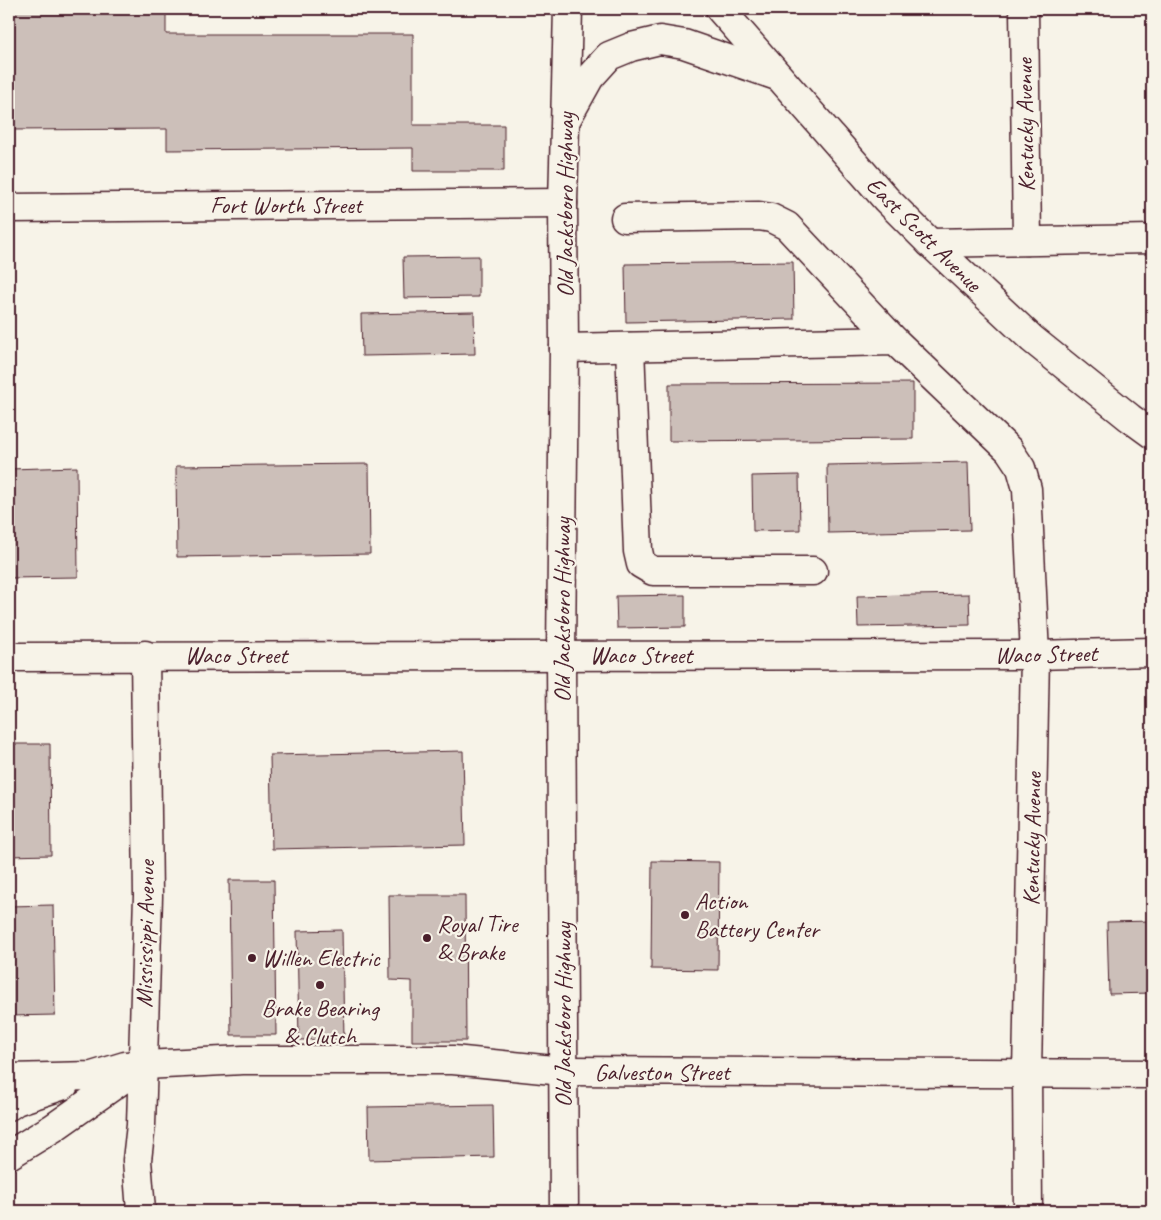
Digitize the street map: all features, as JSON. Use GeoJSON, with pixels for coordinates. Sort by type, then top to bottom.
{"type":"FeatureCollection","features":[{"type":"Feature","properties":{"kind":"street","name":"Old Jacksboro Highway"},"geometry":{"type":"LineString","coordinates":[[564,1211],[561,655],[564,348],[563,203],[568,9]]}},
{"type":"Feature","properties":{"kind":"street","name":"East Scott Avenue"},"geometry":{"type":"LineString","coordinates":[[720,9],[886,199],[930,243],[1032,339],[1152,434]]}},
{"type":"Feature","properties":{"kind":"street","name":"Kentucky Avenue"},"geometry":{"type":"LineString","coordinates":[[1024,9],[1027,241]]}},
{"type":"Feature","properties":{"kind":"street"},"geometry":{"type":"LineString","coordinates":[[565,122],[590,77],[609,56],[632,47],[660,40],[684,44],[777,76]]}},
{"type":"Feature","properties":{"kind":"street","name":"Fort Worth Street"},"geometry":{"type":"LineString","coordinates":[[9,208],[563,203]]}},
{"type":"Feature","properties":{"kind":"street"},"geometry":{"type":"LineString","coordinates":[[625,218],[759,216],[771,218],[787,226],[895,341]]}},
{"type":"Feature","properties":{"kind":"street"},"geometry":{"type":"LineString","coordinates":[[930,243],[1152,239]]}},
{"type":"Feature","properties":{"kind":"street"},"geometry":{"type":"LineString","coordinates":[[564,348],[895,341]]}},
{"type":"Feature","properties":{"kind":"street","name":"Kentucky Avenue"},"geometry":{"type":"LineString","coordinates":[[895,341],[1009,450],[1022,468],[1027,489],[1035,654],[1027,1073],[1028,1211]]}},
{"type":"Feature","properties":{"kind":"street"},"geometry":{"type":"LineString","coordinates":[[630,347],[638,551],[642,564],[653,571],[812,571]]}},
{"type":"Feature","properties":{"kind":"street","name":"Waco Street"},"geometry":{"type":"LineString","coordinates":[[9,657],[1152,652]]}},
{"type":"Feature","properties":{"kind":"street","name":"Mississippi Avenue"},"geometry":{"type":"LineString","coordinates":[[141,1211],[137,1160],[141,1125],[148,896],[145,655]]}},
{"type":"Feature","properties":{"kind":"street","name":"Galveston Street"},"geometry":{"type":"LineString","coordinates":[[9,1106],[16,1101],[125,1066],[243,1060],[453,1060],[563,1071],[1152,1074]]}},
{"type":"Feature","properties":{"kind":"street"},"geometry":{"type":"LineString","coordinates":[[9,1155],[53,1128],[142,1065]]}},
{"type":"Feature","properties":{"kind":"street","name":"Galveston Street"},"geometry":{"type":"LineString","coordinates":[[9,1078],[92,1076]]}},
{"type":"Feature","properties":{"kind":"building"},"geometry":{"type":"Polygon","coordinates":[[[9,9],[166,9],[166,34],[413,34],[413,125],[504,125],[504,171],[413,171],[413,148],[167,150],[167,129],[9,130],[9,9]]]}},
{"type":"Feature","properties":{"kind":"building"},"geometry":{"type":"Polygon","coordinates":[[[479,256],[479,297],[404,298],[403,257],[479,256]]]}},
{"type":"Feature","properties":{"kind":"building"},"geometry":{"type":"Polygon","coordinates":[[[793,262],[794,319],[626,322],[625,264],[793,262]]]}},
{"type":"Feature","properties":{"kind":"building"},"geometry":{"type":"Polygon","coordinates":[[[474,312],[475,354],[362,356],[361,314],[474,312]]]}},
{"type":"Feature","properties":{"kind":"building"},"geometry":{"type":"Polygon","coordinates":[[[913,383],[913,439],[669,441],[669,384],[913,383]]]}},
{"type":"Feature","properties":{"kind":"building"},"geometry":{"type":"Polygon","coordinates":[[[968,462],[970,530],[828,533],[827,465],[968,462]]]}},
{"type":"Feature","properties":{"kind":"building"},"geometry":{"type":"Polygon","coordinates":[[[369,464],[370,554],[177,557],[176,466],[369,464]]]}},
{"type":"Feature","properties":{"kind":"building"},"geometry":{"type":"Polygon","coordinates":[[[77,467],[78,577],[9,578],[9,469],[77,467]]]}},
{"type":"Feature","properties":{"kind":"building"},"geometry":{"type":"Polygon","coordinates":[[[799,475],[800,530],[753,531],[752,476],[799,475]]]}},
{"type":"Feature","properties":{"kind":"building"},"geometry":{"type":"Polygon","coordinates":[[[969,594],[970,625],[858,627],[857,596],[969,594]]]}},
{"type":"Feature","properties":{"kind":"building"},"geometry":{"type":"Polygon","coordinates":[[[685,595],[685,627],[617,628],[616,596],[685,595]]]}},
{"type":"Feature","properties":{"kind":"building"},"geometry":{"type":"Polygon","coordinates":[[[9,744],[50,744],[51,855],[9,856],[9,744]]]}},
{"type":"Feature","properties":{"kind":"building"},"geometry":{"type":"Polygon","coordinates":[[[463,751],[465,845],[272,849],[270,755],[463,751]]]}},
{"type":"Feature","properties":{"kind":"building","name":"Action Battery Center"},"geometry":{"type":"Polygon","coordinates":[[[652,861],[719,862],[718,970],[651,969],[652,861]]]}},
{"type":"Feature","properties":{"kind":"building","name":"Willen Electric"},"geometry":{"type":"Polygon","coordinates":[[[229,880],[274,880],[276,1035],[231,1035],[229,880]]]}},
{"type":"Feature","properties":{"kind":"building","name":"Royal Tire & Brake"},"geometry":{"type":"Polygon","coordinates":[[[389,895],[465,895],[466,1041],[412,1041],[412,981],[390,980],[389,895]]]}},
{"type":"Feature","properties":{"kind":"building"},"geometry":{"type":"Polygon","coordinates":[[[53,905],[55,1015],[9,1016],[9,906],[53,905]]]}},
{"type":"Feature","properties":{"kind":"building"},"geometry":{"type":"Polygon","coordinates":[[[1152,921],[1152,993],[1109,994],[1107,922],[1152,921]]]}},
{"type":"Feature","properties":{"kind":"building","name":"Brake Bearing & Clutch"},"geometry":{"type":"Polygon","coordinates":[[[342,930],[344,1039],[299,1040],[297,931],[342,930]]]}},
{"type":"Feature","properties":{"kind":"building"},"geometry":{"type":"Polygon","coordinates":[[[493,1105],[494,1157],[369,1160],[368,1107],[493,1105]]]}},
{"type":"Feature","properties":{"kind":"place","name":"Action Battery Center"},"geometry":{"type":"Point","coordinates":[685,915]}},
{"type":"Feature","properties":{"kind":"place","name":"Royal Tire & Brake"},"geometry":{"type":"Point","coordinates":[427,938]}},
{"type":"Feature","properties":{"kind":"place","name":"Willen Electric"},"geometry":{"type":"Point","coordinates":[252,958]}},
{"type":"Feature","properties":{"kind":"place","name":"Brake Bearing & Clutch"},"geometry":{"type":"Point","coordinates":[320,985]}}]}
